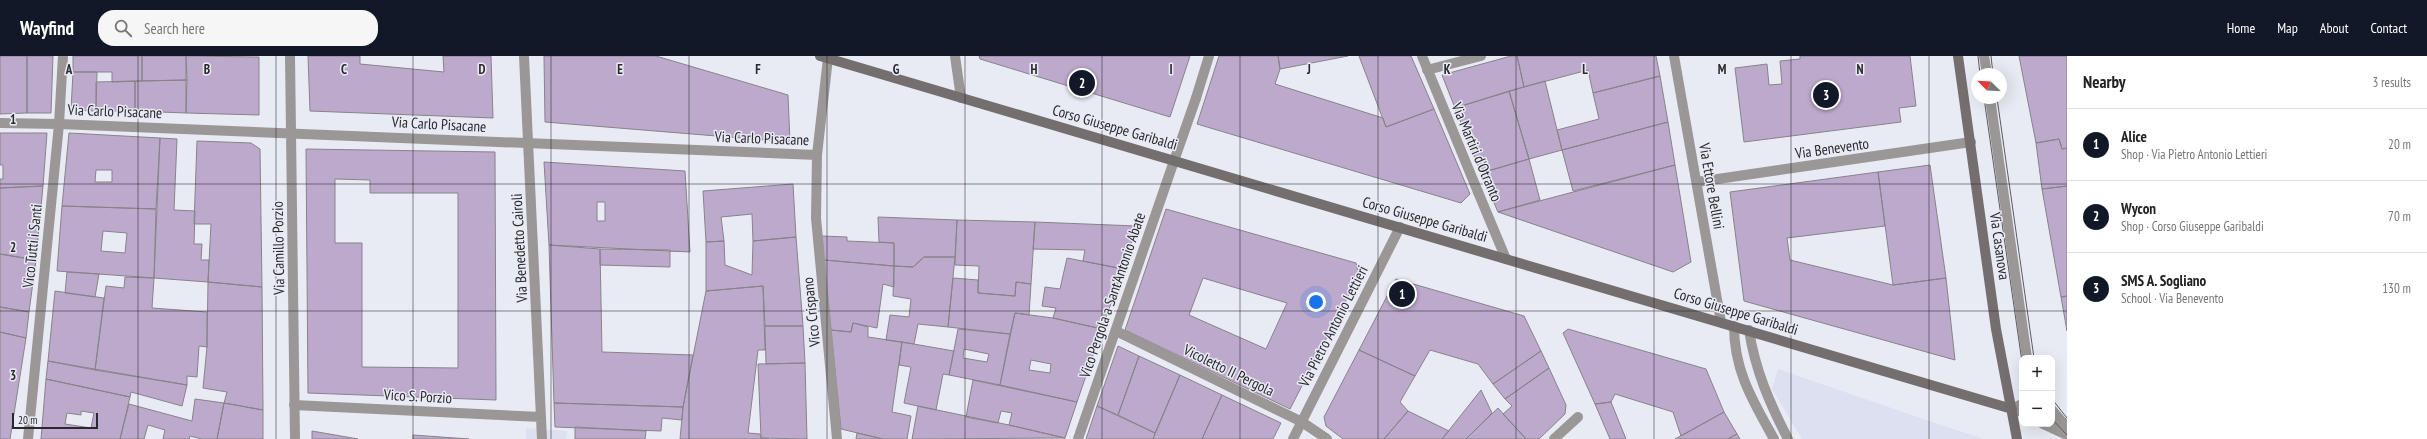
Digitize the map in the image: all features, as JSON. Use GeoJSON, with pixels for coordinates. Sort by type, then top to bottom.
{"type":"FeatureCollection","features":[{"type":"Feature","properties":{"kind":"main road","name":"Via Casanova"},"geometry":{"type":"LineString","coordinates":[[1958,56],[1996,329],[2019,412],[2017,439]]}},
{"type":"Feature","properties":{"kind":"main road","name":"Corso Giuseppe Garibaldi"},"geometry":{"type":"LineString","coordinates":[[824,57],[1749,330],[2019,412]]}},
{"type":"Feature","properties":{"kind":"street","name":"Vico Tutti i Santi"},"geometry":{"type":"LineString","coordinates":[[28,439],[59,124],[63,56]]}},
{"type":"Feature","properties":{"kind":"street","name":"Via Camillo Porzio"},"geometry":{"type":"LineString","coordinates":[[290,56],[295,439]]}},
{"type":"Feature","properties":{"kind":"street","name":"Via Benedetto Cairoli"},"geometry":{"type":"LineString","coordinates":[[524,56],[542,439]]}},
{"type":"Feature","properties":{"kind":"street"},"geometry":{"type":"LineString","coordinates":[[955,56],[961,98]]}},
{"type":"Feature","properties":{"kind":"street","name":"Vico Pergola a Sant'Antonio Abate"},"geometry":{"type":"LineString","coordinates":[[1078,439],[1196,98],[1209,56]]}},
{"type":"Feature","properties":{"kind":"street","name":"Via Martiri d'Otranto"},"geometry":{"type":"LineString","coordinates":[[1422,56],[1506,258]]}},
{"type":"Feature","properties":{"kind":"street"},"geometry":{"type":"LineString","coordinates":[[1428,70],[1481,56]]}},
{"type":"Feature","properties":{"kind":"street","name":"Via Ettore Bellini"},"geometry":{"type":"LineString","coordinates":[[1674,56],[1721,322]]}},
{"type":"Feature","properties":{"kind":"street"},"geometry":{"type":"LineString","coordinates":[[1984,56],[1985,68]]}},
{"type":"Feature","properties":{"kind":"street","name":"Vico Crispano"},"geometry":{"type":"LineString","coordinates":[[824,57],[815,182],[816,218],[837,439]]}},
{"type":"Feature","properties":{"kind":"street"},"geometry":{"type":"LineString","coordinates":[[1991,104],[2027,355]]}},
{"type":"Feature","properties":{"kind":"street","name":"Via Carlo Pisacane"},"geometry":{"type":"LineString","coordinates":[[0,123],[291,132],[817,155]]}},
{"type":"Feature","properties":{"kind":"street","name":"Via Benevento"},"geometry":{"type":"LineString","coordinates":[[1697,182],[1971,142]]}},
{"type":"Feature","properties":{"kind":"street","name":"Via Pietro Antonio Lettieri"},"geometry":{"type":"LineString","coordinates":[[1293,439],[1400,227]]}},
{"type":"Feature","properties":{"kind":"street"},"geometry":{"type":"LineString","coordinates":[[1734,326],[1734,344],[1738,367],[1747,388],[1774,439]]}},
{"type":"Feature","properties":{"kind":"street"},"geometry":{"type":"LineString","coordinates":[[1749,330],[1753,359],[1788,439]]}},
{"type":"Feature","properties":{"kind":"street","name":"Vicoletto II Pergola"},"geometry":{"type":"LineString","coordinates":[[1116,331],[1302,422],[1327,439]]}},
{"type":"Feature","properties":{"kind":"street","name":"Vico S. Porzio"},"geometry":{"type":"LineString","coordinates":[[294,405],[541,417]]}},
{"type":"Feature","properties":{"kind":"street"},"geometry":{"type":"LineString","coordinates":[[2055,413],[2066,425]]}},
{"type":"Feature","properties":{"kind":"street"},"geometry":{"type":"LineString","coordinates":[[1554,439],[1578,417]]}},
{"type":"Feature","properties":{"kind":"street"},"geometry":{"type":"LineString","coordinates":[[2055,421],[2066,425]]}},
{"type":"Feature","properties":{"kind":"street"},"geometry":{"type":"LineString","coordinates":[[2050,427],[2067,435]]}},
{"type":"Feature","properties":{"kind":"shaded area"},"geometry":{"type":"Polygon","coordinates":[[[1778,369],[1984,439],[1802,439],[1772,389],[1778,369]]]}},
{"type":"Feature","properties":{"kind":"shaded area"},"geometry":{"type":"Polygon","coordinates":[[[526,428],[567,431],[566,439],[526,439],[526,428]]]}},
{"type":"Feature","properties":{"kind":"building"},"geometry":{"type":"Polygon","coordinates":[[[0,56],[27,56],[27,113],[0,114],[0,56]]]}},
{"type":"Feature","properties":{"kind":"building"},"geometry":{"type":"Polygon","coordinates":[[[27,56],[53,56],[51,113],[27,113],[27,56]]]}},
{"type":"Feature","properties":{"kind":"building"},"geometry":{"type":"Polygon","coordinates":[[[73,56],[142,56],[142,81],[112,82],[112,72],[73,72],[73,56]]]}},
{"type":"Feature","properties":{"kind":"building"},"geometry":{"type":"Polygon","coordinates":[[[142,56],[186,56],[187,80],[142,81],[142,56]]]}},
{"type":"Feature","properties":{"kind":"building"},"geometry":{"type":"Polygon","coordinates":[[[186,56],[259,57],[259,115],[186,113],[186,56]]]}},
{"type":"Feature","properties":{"kind":"building"},"geometry":{"type":"Polygon","coordinates":[[[308,56],[360,56],[360,64],[444,72],[443,56],[491,56],[493,118],[310,111],[308,56]]]}},
{"type":"Feature","properties":{"kind":"building"},"geometry":{"type":"Polygon","coordinates":[[[544,56],[656,56],[788,95],[790,142],[545,122],[544,56]]]}},
{"type":"Feature","properties":{"kind":"building"},"geometry":{"type":"Polygon","coordinates":[[[979,56],[1190,56],[1170,117],[980,59],[979,56]]]}},
{"type":"Feature","properties":{"kind":"building"},"geometry":{"type":"Polygon","coordinates":[[[1219,56],[1278,56],[1280,69],[1275,84],[1383,118],[1386,127],[1434,109],[1470,194],[1461,203],[1197,124],[1219,56]]]}},
{"type":"Feature","properties":{"kind":"building"},"geometry":{"type":"Polygon","coordinates":[[[1278,56],[1348,56],[1280,69],[1278,56]]]}},
{"type":"Feature","properties":{"kind":"building"},"geometry":{"type":"Polygon","coordinates":[[[1359,56],[1411,56],[1434,109],[1386,127],[1359,56]]]}},
{"type":"Feature","properties":{"kind":"building"},"geometry":{"type":"Polygon","coordinates":[[[1511,56],[1517,56],[1524,87],[1455,108],[1442,75],[1511,56]]]}},
{"type":"Feature","properties":{"kind":"building"},"geometry":{"type":"Polygon","coordinates":[[[1517,56],[1656,56],[1660,76],[1593,93],[1588,70],[1524,87],[1517,56]]]}},
{"type":"Feature","properties":{"kind":"building"},"geometry":{"type":"Polygon","coordinates":[[[1800,56],[1910,56],[1916,106],[1899,108],[1901,122],[1744,142],[1735,68],[1767,64],[1769,85],[1782,84],[1780,61],[1800,59],[1800,56]]]}},
{"type":"Feature","properties":{"kind":"building"},"geometry":{"type":"Polygon","coordinates":[[[2019,56],[2067,56],[2067,148],[2062,149],[2059,139],[2036,143],[2019,56]]]}},
{"type":"Feature","properties":{"kind":"building"},"geometry":{"type":"Polygon","coordinates":[[[73,72],[97,72],[96,111],[71,110],[73,72]]]}},
{"type":"Feature","properties":{"kind":"building"},"geometry":{"type":"Polygon","coordinates":[[[1660,76],[1668,122],[1562,150],[1557,130],[1599,119],[1593,93],[1660,76]]]}},
{"type":"Feature","properties":{"kind":"building"},"geometry":{"type":"Polygon","coordinates":[[[187,80],[186,113],[135,111],[135,81],[187,80]]]}},
{"type":"Feature","properties":{"kind":"building"},"geometry":{"type":"Polygon","coordinates":[[[135,81],[135,111],[96,111],[96,82],[135,81]]]}},
{"type":"Feature","properties":{"kind":"building"},"geometry":{"type":"Polygon","coordinates":[[[1545,81],[1562,150],[1529,159],[1509,91],[1545,81]]]}},
{"type":"Feature","properties":{"kind":"building"},"geometry":{"type":"Polygon","coordinates":[[[1509,91],[1529,159],[1481,173],[1455,108],[1509,91]]]}},
{"type":"Feature","properties":{"kind":"building"},"geometry":{"type":"Polygon","coordinates":[[[1668,122],[1675,165],[1573,191],[1562,150],[1668,122]]]}},
{"type":"Feature","properties":{"kind":"building"},"geometry":{"type":"Polygon","coordinates":[[[0,133],[47,133],[43,186],[0,188],[0,179],[3,179],[3,165],[0,165],[0,133]]]}},
{"type":"Feature","properties":{"kind":"building"},"geometry":{"type":"Polygon","coordinates":[[[69,133],[160,138],[156,209],[62,206],[69,133]],[[96,170],[95,182],[112,182],[112,170],[96,170]]]}},
{"type":"Feature","properties":{"kind":"building"},"geometry":{"type":"Polygon","coordinates":[[[160,138],[177,139],[174,210],[195,211],[194,244],[202,244],[201,260],[209,260],[208,282],[154,278],[160,138]]]}},
{"type":"Feature","properties":{"kind":"building"},"geometry":{"type":"Polygon","coordinates":[[[2059,139],[2062,149],[2067,148],[2067,186],[2042,189],[2036,143],[2059,139]]]}},
{"type":"Feature","properties":{"kind":"building"},"geometry":{"type":"Polygon","coordinates":[[[197,141],[251,143],[260,149],[262,287],[208,282],[211,224],[194,224],[197,141]]]}},
{"type":"Feature","properties":{"kind":"building"},"geometry":{"type":"Polygon","coordinates":[[[306,149],[495,152],[496,400],[308,393],[306,149]]]}},
{"type":"Feature","properties":{"kind":"building"},"geometry":{"type":"Polygon","coordinates":[[[1529,159],[1540,200],[1498,212],[1481,173],[1529,159]]]}},
{"type":"Feature","properties":{"kind":"building"},"geometry":{"type":"Polygon","coordinates":[[[544,162],[685,171],[690,252],[549,245],[544,162]],[[597,202],[597,221],[605,221],[605,202],[597,202]]]}},
{"type":"Feature","properties":{"kind":"building"},"geometry":{"type":"Polygon","coordinates":[[[1675,165],[1691,262],[1673,272],[1498,212],[1675,165]]]}},
{"type":"Feature","properties":{"kind":"building"},"geometry":{"type":"Polygon","coordinates":[[[1930,165],[1946,278],[1893,285],[1878,172],[1930,165]]]}},
{"type":"Feature","properties":{"kind":"building"},"geometry":{"type":"Polygon","coordinates":[[[1878,172],[1885,226],[1787,238],[1790,260],[1893,285],[1946,278],[1955,360],[1744,301],[1730,192],[1878,172]]]}},
{"type":"Feature","properties":{"kind":"building"},"geometry":{"type":"Polygon","coordinates":[[[335,179],[370,180],[370,193],[458,193],[458,368],[362,367],[362,243],[335,243],[335,179]]]}},
{"type":"Feature","properties":{"kind":"building"},"geometry":{"type":"Polygon","coordinates":[[[793,184],[796,237],[753,241],[752,214],[721,217],[724,241],[706,242],[703,191],[793,184]]]}},
{"type":"Feature","properties":{"kind":"building"},"geometry":{"type":"Polygon","coordinates":[[[43,186],[36,260],[0,254],[0,188],[43,186]]]}},
{"type":"Feature","properties":{"kind":"building"},"geometry":{"type":"Polygon","coordinates":[[[2067,186],[2067,296],[2061,297],[2042,189],[2067,186]]]}},
{"type":"Feature","properties":{"kind":"building"},"geometry":{"type":"Polygon","coordinates":[[[62,206],[156,209],[154,278],[57,271],[62,206]],[[103,231],[101,251],[125,253],[127,233],[103,231]]]}},
{"type":"Feature","properties":{"kind":"building"},"geometry":{"type":"Polygon","coordinates":[[[1166,209],[1356,263],[1359,275],[1290,409],[1125,330],[1166,209]],[[1203,278],[1189,315],[1266,349],[1287,303],[1203,278]]]}},
{"type":"Feature","properties":{"kind":"building"},"geometry":{"type":"Polygon","coordinates":[[[878,217],[957,220],[955,257],[924,257],[913,267],[894,266],[894,243],[879,242],[878,217]]]}},
{"type":"Feature","properties":{"kind":"building"},"geometry":{"type":"Polygon","coordinates":[[[957,220],[1035,222],[1031,284],[1016,282],[1015,296],[978,293],[979,266],[955,265],[957,220]]]}},
{"type":"Feature","properties":{"kind":"building"},"geometry":{"type":"Polygon","coordinates":[[[1035,222],[1137,226],[1123,269],[1083,261],[1085,250],[1033,249],[1035,222]]]}},
{"type":"Feature","properties":{"kind":"building"},"geometry":{"type":"Polygon","coordinates":[[[822,236],[847,237],[847,241],[894,243],[894,266],[824,260],[822,236]]]}},
{"type":"Feature","properties":{"kind":"building"},"geometry":{"type":"Polygon","coordinates":[[[796,237],[803,326],[765,326],[763,286],[706,291],[706,242],[724,241],[725,265],[752,275],[753,241],[796,237]]]}},
{"type":"Feature","properties":{"kind":"building"},"geometry":{"type":"Polygon","coordinates":[[[549,245],[600,249],[602,352],[693,355],[683,407],[554,403],[549,245]]]}},
{"type":"Feature","properties":{"kind":"building"},"geometry":{"type":"Polygon","coordinates":[[[600,249],[670,250],[670,267],[600,265],[600,249]]]}},
{"type":"Feature","properties":{"kind":"building"},"geometry":{"type":"Polygon","coordinates":[[[0,254],[36,260],[29,312],[0,307],[0,254]]]}},
{"type":"Feature","properties":{"kind":"building"},"geometry":{"type":"Polygon","coordinates":[[[924,257],[955,257],[948,327],[918,324],[914,344],[886,340],[890,315],[909,317],[911,299],[893,296],[894,266],[913,267],[924,257]]]}},
{"type":"Feature","properties":{"kind":"building"},"geometry":{"type":"Polygon","coordinates":[[[1067,258],[1123,269],[1102,329],[1053,318],[1056,308],[1042,306],[1045,287],[1060,289],[1067,258]]]}},
{"type":"Feature","properties":{"kind":"building"},"geometry":{"type":"Polygon","coordinates":[[[824,260],[894,266],[894,287],[883,284],[877,328],[853,323],[851,332],[831,330],[824,260]]]}},
{"type":"Feature","properties":{"kind":"building"},"geometry":{"type":"Polygon","coordinates":[[[67,272],[99,274],[95,297],[65,293],[67,272]]]}},
{"type":"Feature","properties":{"kind":"building"},"geometry":{"type":"Polygon","coordinates":[[[125,277],[154,278],[152,308],[207,312],[207,347],[199,346],[197,377],[187,376],[187,385],[95,370],[106,286],[124,288],[125,277]]]}},
{"type":"Feature","properties":{"kind":"building"},"geometry":{"type":"Polygon","coordinates":[[[953,278],[978,280],[978,293],[1015,296],[1016,282],[1031,284],[1029,315],[1015,313],[1010,334],[948,327],[953,278]]]}},
{"type":"Feature","properties":{"kind":"building"},"geometry":{"type":"Polygon","coordinates":[[[1396,279],[1524,316],[1541,351],[1493,384],[1478,364],[1430,350],[1415,376],[1359,350],[1396,279]]]}},
{"type":"Feature","properties":{"kind":"building"},"geometry":{"type":"Polygon","coordinates":[[[208,282],[262,287],[263,410],[224,403],[227,392],[203,388],[207,347],[208,282]]]}},
{"type":"Feature","properties":{"kind":"building"},"geometry":{"type":"Polygon","coordinates":[[[763,286],[765,350],[758,350],[748,433],[760,434],[761,438],[769,439],[680,439],[683,407],[706,291],[763,286]]]}},
{"type":"Feature","properties":{"kind":"building"},"geometry":{"type":"Polygon","coordinates":[[[55,291],[104,298],[95,370],[48,361],[55,291]]]}},
{"type":"Feature","properties":{"kind":"building"},"geometry":{"type":"Polygon","coordinates":[[[2067,296],[2067,331],[2061,297],[2067,296]]]}},
{"type":"Feature","properties":{"kind":"building"},"geometry":{"type":"Polygon","coordinates":[[[0,307],[29,312],[26,338],[0,332],[0,307]]]}},
{"type":"Feature","properties":{"kind":"building"},"geometry":{"type":"Polygon","coordinates":[[[1015,313],[1053,318],[1102,329],[1077,402],[1000,385],[1015,313]],[[1031,360],[1029,370],[1050,373],[1051,364],[1031,360]]]}},
{"type":"Feature","properties":{"kind":"building"},"geometry":{"type":"Polygon","coordinates":[[[853,323],[868,327],[868,337],[902,342],[892,412],[911,416],[907,439],[883,439],[841,429],[831,330],[851,332],[853,323]]]}},
{"type":"Feature","properties":{"kind":"building"},"geometry":{"type":"Polygon","coordinates":[[[765,326],[803,326],[805,363],[766,364],[765,326]]]}},
{"type":"Feature","properties":{"kind":"building"},"geometry":{"type":"Polygon","coordinates":[[[958,329],[1010,334],[1000,385],[949,375],[958,329]],[[964,349],[963,358],[987,362],[989,354],[964,349]]]}},
{"type":"Feature","properties":{"kind":"building"},"geometry":{"type":"Polygon","coordinates":[[[1568,329],[1706,369],[1724,412],[1681,436],[1673,412],[1615,394],[1611,402],[1595,404],[1563,333],[1568,329]]]}},
{"type":"Feature","properties":{"kind":"building"},"geometry":{"type":"Polygon","coordinates":[[[0,332],[26,338],[10,439],[0,439],[0,332]]]}},
{"type":"Feature","properties":{"kind":"building"},"geometry":{"type":"Polygon","coordinates":[[[902,342],[954,351],[949,375],[943,374],[936,410],[904,403],[911,367],[899,365],[902,342]]]}},
{"type":"Feature","properties":{"kind":"building"},"geometry":{"type":"Polygon","coordinates":[[[1118,346],[1139,356],[1118,415],[1097,406],[1118,346]]]}},
{"type":"Feature","properties":{"kind":"building"},"geometry":{"type":"Polygon","coordinates":[[[1359,350],[1415,376],[1400,402],[1408,411],[1384,439],[1343,439],[1326,426],[1324,417],[1359,350]]]}},
{"type":"Feature","properties":{"kind":"building"},"geometry":{"type":"Polygon","coordinates":[[[1541,351],[1549,368],[1505,399],[1493,384],[1541,351]]]}},
{"type":"Feature","properties":{"kind":"building"},"geometry":{"type":"Polygon","coordinates":[[[1139,356],[1180,375],[1155,433],[1118,415],[1139,356]]]}},
{"type":"Feature","properties":{"kind":"building"},"geometry":{"type":"Polygon","coordinates":[[[48,361],[187,385],[182,406],[131,392],[130,397],[46,379],[48,361]]]}},
{"type":"Feature","properties":{"kind":"building"},"geometry":{"type":"Polygon","coordinates":[[[805,363],[807,439],[761,438],[758,364],[805,363]]]}},
{"type":"Feature","properties":{"kind":"building"},"geometry":{"type":"Polygon","coordinates":[[[1549,368],[1566,405],[1565,414],[1539,439],[1526,439],[1503,414],[1512,406],[1505,399],[1549,368]]]}},
{"type":"Feature","properties":{"kind":"building"},"geometry":{"type":"Polygon","coordinates":[[[1180,375],[1222,395],[1202,439],[1153,439],[1180,375]]]}},
{"type":"Feature","properties":{"kind":"building"},"geometry":{"type":"Polygon","coordinates":[[[46,379],[130,397],[120,439],[41,439],[46,379]],[[81,411],[81,415],[67,413],[65,424],[91,428],[94,413],[81,411]]]}},
{"type":"Feature","properties":{"kind":"building"},"geometry":{"type":"Polygon","coordinates":[[[973,380],[1077,402],[1065,438],[1009,425],[1012,413],[1001,411],[998,423],[966,417],[973,380]]]}},
{"type":"Feature","properties":{"kind":"building"},"geometry":{"type":"Polygon","coordinates":[[[1481,390],[1492,413],[1466,439],[1442,439],[1481,390]]]}},
{"type":"Feature","properties":{"kind":"building"},"geometry":{"type":"Polygon","coordinates":[[[1222,395],[1281,423],[1273,439],[1202,439],[1222,395]]]}},
{"type":"Feature","properties":{"kind":"building"},"geometry":{"type":"Polygon","coordinates":[[[195,399],[224,403],[217,439],[202,439],[190,436],[189,439],[163,439],[165,430],[148,425],[144,439],[120,439],[129,404],[192,421],[195,399]]]}},
{"type":"Feature","properties":{"kind":"building"},"geometry":{"type":"Polygon","coordinates":[[[1611,402],[1626,439],[1610,439],[1595,404],[1611,402]]]}},
{"type":"Feature","properties":{"kind":"building"},"geometry":{"type":"Polygon","coordinates":[[[224,403],[263,410],[263,439],[217,439],[224,403]]]}},
{"type":"Feature","properties":{"kind":"building"},"geometry":{"type":"Polygon","coordinates":[[[554,403],[683,407],[682,420],[662,418],[661,431],[555,427],[554,403]]]}},
{"type":"Feature","properties":{"kind":"building"},"geometry":{"type":"Polygon","coordinates":[[[918,406],[1009,425],[1065,438],[912,439],[918,406]]]}},
{"type":"Feature","properties":{"kind":"building"},"geometry":{"type":"Polygon","coordinates":[[[1097,406],[1155,433],[1153,439],[1086,439],[1097,406]]]}},
{"type":"Feature","properties":{"kind":"building"},"geometry":{"type":"Polygon","coordinates":[[[1498,408],[1526,439],[1467,438],[1498,408]]]}},
{"type":"Feature","properties":{"kind":"building"},"geometry":{"type":"Polygon","coordinates":[[[1408,411],[1449,431],[1442,439],[1384,439],[1408,411]]]}},
{"type":"Feature","properties":{"kind":"building"},"geometry":{"type":"Polygon","coordinates":[[[1724,412],[1737,434],[1728,439],[1675,439],[1724,412]]]}},
{"type":"Feature","properties":{"kind":"building"},"geometry":{"type":"Polygon","coordinates":[[[575,427],[646,431],[645,439],[575,439],[575,427]]]}},
{"type":"Feature","properties":{"kind":"building"},"geometry":{"type":"Polygon","coordinates":[[[312,431],[358,439],[312,439],[312,431]]]}},
{"type":"Feature","properties":{"kind":"building"},"geometry":{"type":"Polygon","coordinates":[[[857,433],[883,439],[856,439],[857,433]]]}},
{"type":"Feature","properties":{"kind":"building"},"geometry":{"type":"Polygon","coordinates":[[[1737,434],[1740,439],[1728,439],[1737,434]]]}},
{"type":"Feature","properties":{"kind":"building"},"geometry":{"type":"Polygon","coordinates":[[[413,435],[469,439],[413,439],[413,435]]]}},
{"type":"Feature","properties":{"kind":"tram line"},"geometry":{"type":"LineString","coordinates":[[1978,56],[1979,68]]}},
{"type":"Feature","properties":{"kind":"tram line"},"geometry":{"type":"LineString","coordinates":[[1991,56],[1992,68]]}},
{"type":"Feature","properties":{"kind":"tram line"},"geometry":{"type":"LineString","coordinates":[[1985,104],[2021,355]]}},
{"type":"Feature","properties":{"kind":"tram line"},"geometry":{"type":"LineString","coordinates":[[1998,104],[2034,355]]}},
{"type":"Feature","properties":{"kind":"tram line"},"geometry":{"type":"LineString","coordinates":[[2055,403],[2067,418]]}},
{"type":"Feature","properties":{"kind":"tram line"},"geometry":{"type":"LineString","coordinates":[[2055,422],[2067,435]]}},
{"type":"Feature","properties":{"kind":"place","name":"Wycon"},"geometry":{"type":"Point","coordinates":[1082,83]}},
{"type":"Feature","properties":{"kind":"place","name":"SMS A. Sogliano"},"geometry":{"type":"Point","coordinates":[1826,95]}},
{"type":"Feature","properties":{"kind":"place","name":"Alice"},"geometry":{"type":"Point","coordinates":[1402,294]}}]}
